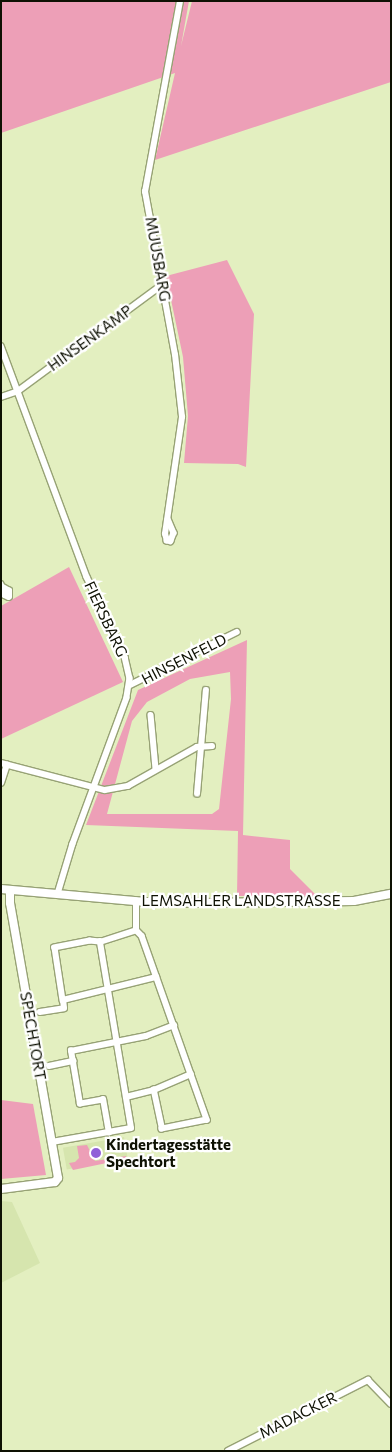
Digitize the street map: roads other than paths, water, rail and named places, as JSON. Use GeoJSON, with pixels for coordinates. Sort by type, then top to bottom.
{"type":"FeatureCollection","features":[{"type":"Feature","properties":{"kind":"main road","name":"LEMSAHLER LANDSTRASSE"},"geometry":{"type":"LineString","coordinates":[[1,889],[136,900],[203,903],[354,901],[391,894]]}},
{"type":"Feature","properties":{"kind":"main road","name":"SPECHTORT"},"geometry":{"type":"LineString","coordinates":[[1,1189],[55,1182],[58,1178],[10,904],[10,890]]}},
{"type":"Feature","properties":{"kind":"street","name":"MUUSBARG"},"geometry":{"type":"LineString","coordinates":[[168,519],[182,417],[175,356],[145,192],[180,1]]}},
{"type":"Feature","properties":{"kind":"street","name":"HINSENKAMP"},"geometry":{"type":"LineString","coordinates":[[1,397],[18,391],[162,285]]}},
{"type":"Feature","properties":{"kind":"street","name":"FIERSBARG"},"geometry":{"type":"LineString","coordinates":[[1,346],[87,577],[130,672],[130,685]]}},
{"type":"Feature","properties":{"kind":"street","name":"HINSENFELD"},"geometry":{"type":"LineString","coordinates":[[130,685],[236,632]]}},
{"type":"Feature","properties":{"kind":"street"},"geometry":{"type":"LineString","coordinates":[[58,894],[130,685]]}},
{"type":"Feature","properties":{"kind":"street"},"geometry":{"type":"LineString","coordinates":[[197,794],[206,690]]}},
{"type":"Feature","properties":{"kind":"street"},"geometry":{"type":"LineString","coordinates":[[151,715],[156,769]]}},
{"type":"Feature","properties":{"kind":"street"},"geometry":{"type":"LineString","coordinates":[[1,783],[4,764],[93,788],[105,790],[128,786],[186,751],[202,746],[212,746]]}},
{"type":"Feature","properties":{"kind":"street"},"geometry":{"type":"LineString","coordinates":[[136,900],[136,930],[142,936],[207,1120],[162,1129],[154,1090]]}},
{"type":"Feature","properties":{"kind":"street"},"geometry":{"type":"LineString","coordinates":[[40,1012],[64,1008],[56,948],[90,941],[100,942],[136,930]]}},
{"type":"Feature","properties":{"kind":"street"},"geometry":{"type":"LineString","coordinates":[[52,1142],[131,1128],[100,942]]}},
{"type":"Feature","properties":{"kind":"street"},"geometry":{"type":"LineString","coordinates":[[63,1000],[107,991],[156,977]]}},
{"type":"Feature","properties":{"kind":"street"},"geometry":{"type":"LineString","coordinates":[[109,1132],[103,1100],[80,1104],[71,1051],[146,1036],[174,1025]]}},
{"type":"Feature","properties":{"kind":"street"},"geometry":{"type":"LineString","coordinates":[[49,1066],[73,1061]]}},
{"type":"Feature","properties":{"kind":"street"},"geometry":{"type":"LineString","coordinates":[[126,1097],[154,1090],[191,1074]]}},
{"type":"Feature","properties":{"kind":"street","name":"MADACKER"},"geometry":{"type":"LineString","coordinates":[[228,1451],[368,1380],[391,1404]]}},
{"type":"Feature","properties":{"kind":"place","name":"Kindertagesstätte Spechtort"},"geometry":{"type":"Point","coordinates":[96,1153]}}]}
